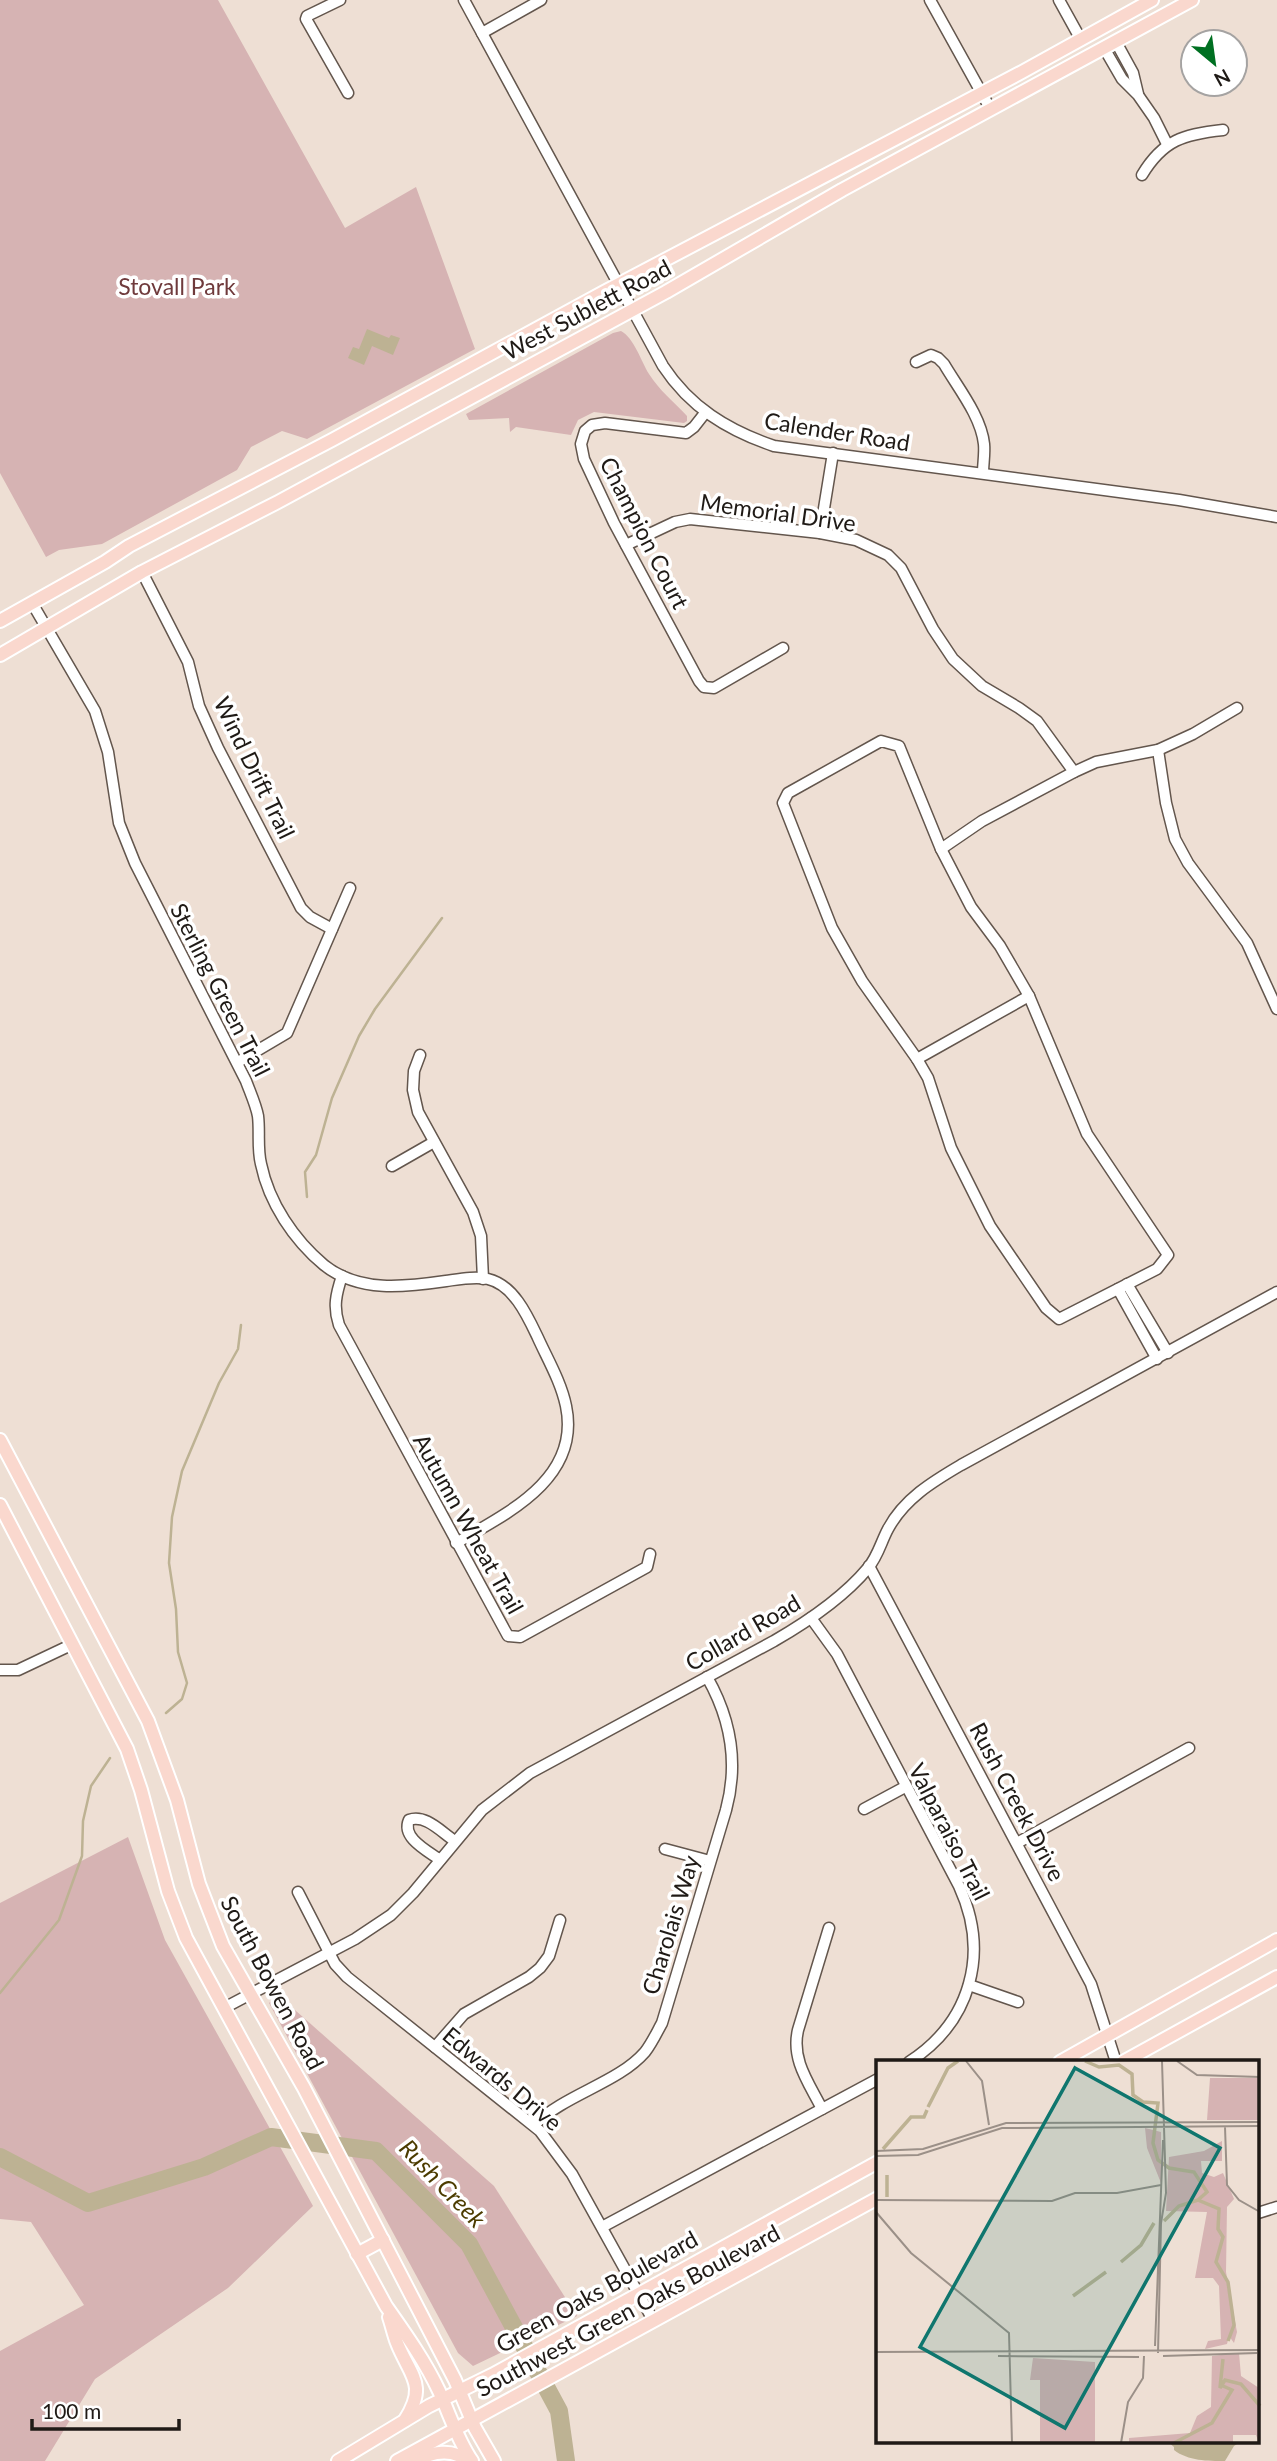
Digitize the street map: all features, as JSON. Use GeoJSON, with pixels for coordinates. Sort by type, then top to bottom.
{"type":"FeatureCollection","features":[{"type":"Feature","properties":{"kind":"main road","name":"West Sublett Road"},"geometry":{"type":"LineString","coordinates":[[0,621],[129,546],[332,440],[617,285],[982,94],[1152,0]]}},
{"type":"Feature","properties":{"kind":"main road","name":"West Sublett Road"},"geometry":{"type":"LineString","coordinates":[[0,655],[142,572],[278,502],[632,310],[789,220],[1192,0]]}},
{"type":"Feature","properties":{"kind":"main road","name":"South Bowen Road"},"geometry":{"type":"LineString","coordinates":[[0,1440],[148,1721],[169,1774],[207,1908],[223,1946],[304,2088],[494,2461]]}},
{"type":"Feature","properties":{"kind":"main road"},"geometry":{"type":"LineString","coordinates":[[0,1505],[127,1749],[168,1891],[186,1938],[357,2254],[442,2399],[470,2461]]}},
{"type":"Feature","properties":{"kind":"main road"},"geometry":{"type":"LineString","coordinates":[[1064,2060],[1277,1940]]}},
{"type":"Feature","properties":{"kind":"main road"},"geometry":{"type":"LineString","coordinates":[[1127,2060],[1277,1977]]}},
{"type":"Feature","properties":{"kind":"main road","name":"Green Oaks Boulevard"},"geometry":{"type":"LineString","coordinates":[[338,2461],[442,2399],[492,2375],[876,2163]]}},
{"type":"Feature","properties":{"kind":"main road","name":"Southwest Green Oaks Boulevard"},"geometry":{"type":"LineString","coordinates":[[397,2461],[876,2199]]}},
{"type":"Feature","properties":{"kind":"main road"},"geometry":{"type":"LineString","coordinates":[[357,2254],[383,2240]]}},
{"type":"Feature","properties":{"kind":"main road"},"geometry":{"type":"LineString","coordinates":[[386,2306],[397,2344],[412,2372],[416,2389],[416,2400],[405,2420]]}},
{"type":"Feature","properties":{"kind":"main road"},"geometry":{"type":"LineString","coordinates":[[415,2461],[437,2452],[462,2456],[470,2461]]}},
{"type":"Feature","properties":{"kind":"street"},"geometry":{"type":"LineString","coordinates":[[340,0],[306,19],[348,93]]}},
{"type":"Feature","properties":{"kind":"street","name":"Calender Road"},"geometry":{"type":"LineString","coordinates":[[464,0],[617,285],[676,385],[705,413],[750,438],[774,446],[1179,500],[1277,517]]}},
{"type":"Feature","properties":{"kind":"street"},"geometry":{"type":"LineString","coordinates":[[482,33],[541,0]]}},
{"type":"Feature","properties":{"kind":"street"},"geometry":{"type":"LineString","coordinates":[[930,0],[990,110]]}},
{"type":"Feature","properties":{"kind":"street"},"geometry":{"type":"LineString","coordinates":[[1059,0],[1080,38]]}},
{"type":"Feature","properties":{"kind":"street"},"geometry":{"type":"LineString","coordinates":[[1110,45],[1122,79],[1154,117],[1167,144]]}},
{"type":"Feature","properties":{"kind":"street"},"geometry":{"type":"LineString","coordinates":[[1142,175],[1153,157],[1167,144],[1200,133],[1223,130]]}},
{"type":"Feature","properties":{"kind":"street"},"geometry":{"type":"LineString","coordinates":[[916,362],[931,355],[944,364],[980,430],[984,444],[983,473]]}},
{"type":"Feature","properties":{"kind":"street","name":"Champion Court"},"geometry":{"type":"LineString","coordinates":[[705,413],[686,433],[606,423],[592,425],[584,431],[581,444],[584,459],[626,545],[699,681],[705,687],[714,688],[783,648]]}},
{"type":"Feature","properties":{"kind":"street"},"geometry":{"type":"LineString","coordinates":[[820,533],[833,453]]}},
{"type":"Feature","properties":{"kind":"street","name":"Memorial Drive"},"geometry":{"type":"LineString","coordinates":[[626,545],[675,522],[690,519],[820,533],[856,540],[888,555],[901,568],[933,629],[953,659],[982,686],[1037,721],[1074,772]]}},
{"type":"Feature","properties":{"kind":"street","name":"Wind Drift Trail"},"geometry":{"type":"LineString","coordinates":[[142,572],[188,662],[199,706],[218,748],[301,908],[310,917],[332,929]]}},
{"type":"Feature","properties":{"kind":"street","name":"Sterling Green Trail"},"geometry":{"type":"LineString","coordinates":[[32,603],[95,711],[108,752],[119,823],[135,863],[238,1062],[258,1115],[260,1162],[268,1192],[296,1237],[327,1267],[342,1276],[367,1284],[392,1287],[468,1278],[483,1279]]}},
{"type":"Feature","properties":{"kind":"street"},"geometry":{"type":"LineString","coordinates":[[941,849],[982,821],[1074,772],[1096,762],[1157,750],[1193,734],[1237,708]]}},
{"type":"Feature","properties":{"kind":"street"},"geometry":{"type":"LineString","coordinates":[[881,741],[899,746],[941,849],[971,907],[1000,946],[1029,996],[1087,1134],[1168,1255],[1157,1269],[1059,1319],[1046,1308],[990,1226],[951,1149],[928,1078],[862,981],[832,928],[783,803],[788,793],[881,741]]}},
{"type":"Feature","properties":{"kind":"street"},"geometry":{"type":"LineString","coordinates":[[1157,750],[1175,839],[1188,863],[1247,943],[1277,1009]]}},
{"type":"Feature","properties":{"kind":"street"},"geometry":{"type":"LineString","coordinates":[[238,1062],[287,1033],[350,888]]}},
{"type":"Feature","properties":{"kind":"street"},"geometry":{"type":"LineString","coordinates":[[917,1059],[1029,996]]}},
{"type":"Feature","properties":{"kind":"street"},"geometry":{"type":"LineString","coordinates":[[420,1055],[414,1071],[413,1090],[418,1112],[473,1212],[481,1236],[483,1279],[503,1286],[526,1315],[560,1385],[568,1425],[561,1459],[540,1489],[504,1515],[456,1543]]}},
{"type":"Feature","properties":{"kind":"street"},"geometry":{"type":"LineString","coordinates":[[392,1166],[434,1142]]}},
{"type":"Feature","properties":{"kind":"street","name":"Autumn Wheat Trail"},"geometry":{"type":"LineString","coordinates":[[342,1276],[334,1311],[339,1325],[508,1636],[520,1637],[647,1567],[650,1554]]}},
{"type":"Feature","properties":{"kind":"street"},"geometry":{"type":"LineString","coordinates":[[1123,1286],[1168,1353]]}},
{"type":"Feature","properties":{"kind":"street"},"geometry":{"type":"LineString","coordinates":[[1123,1286],[1157,1359]]}},
{"type":"Feature","properties":{"kind":"street","name":"Collard Road"},"geometry":{"type":"LineString","coordinates":[[224,2008],[367,1931],[391,1914],[414,1892],[482,1810],[530,1773],[811,1618],[869,1566],[892,1522],[917,1493],[961,1465],[1277,1292]]}},
{"type":"Feature","properties":{"kind":"street","name":"Rush Creek Drive"},"geometry":{"type":"LineString","coordinates":[[869,1566],[1090,1984],[1115,2060]]}},
{"type":"Feature","properties":{"kind":"street","name":"Valparaiso Trail"},"geometry":{"type":"LineString","coordinates":[[811,1618],[837,1654],[967,1905],[974,1938],[969,1984],[957,2014],[942,2035],[911,2060]]}},
{"type":"Feature","properties":{"kind":"street"},"geometry":{"type":"LineString","coordinates":[[0,1670],[19,1670],[74,1644]]}},
{"type":"Feature","properties":{"kind":"street","name":"Charolais Way"},"geometry":{"type":"LineString","coordinates":[[534,2125],[557,2106],[638,2059],[651,2044],[662,2022],[729,1798],[733,1760],[725,1715],[707,1677]]}},
{"type":"Feature","properties":{"kind":"street"},"geometry":{"type":"LineString","coordinates":[[1017,1843],[1189,1748]]}},
{"type":"Feature","properties":{"kind":"street"},"geometry":{"type":"LineString","coordinates":[[864,1809],[905,1787]]}},
{"type":"Feature","properties":{"kind":"street"},"geometry":{"type":"LineString","coordinates":[[440,1860],[408,1835],[406,1827],[409,1820],[424,1819],[455,1841]]}},
{"type":"Feature","properties":{"kind":"street"},"geometry":{"type":"LineString","coordinates":[[665,1849],[710,1861]]}},
{"type":"Feature","properties":{"kind":"street","name":"Edwards Drive"},"geometry":{"type":"LineString","coordinates":[[298,1892],[335,1964],[352,1982],[534,2125],[567,2166],[653,2320]]}},
{"type":"Feature","properties":{"kind":"street"},"geometry":{"type":"LineString","coordinates":[[435,2047],[464,2014],[540,1968],[549,1956],[560,1920]]}},
{"type":"Feature","properties":{"kind":"street"},"geometry":{"type":"LineString","coordinates":[[822,2109],[801,2067],[796,2047],[798,2030],[829,1928]]}},
{"type":"Feature","properties":{"kind":"street"},"geometry":{"type":"LineString","coordinates":[[969,1984],[1018,2002]]}},
{"type":"Feature","properties":{"kind":"street"},"geometry":{"type":"LineString","coordinates":[[602,2227],[876,2080]]}},
{"type":"Feature","properties":{"kind":"street"},"geometry":{"type":"LineString","coordinates":[[1260,2212],[1277,2207]]}},
{"type":"Feature","properties":{"kind":"green space","name":"Stovall Park"},"geometry":{"type":"Polygon","coordinates":[[[0,0],[218,0],[345,228],[416,187],[475,349],[307,439],[282,431],[251,447],[237,470],[102,544],[59,550],[46,557],[0,473],[0,0]]]}},
{"type":"Feature","properties":{"kind":"green space"},"geometry":{"type":"Polygon","coordinates":[[[621,331],[633,344],[653,380],[687,416],[687,421],[684,423],[594,412],[578,420],[571,435],[516,427],[510,432],[509,418],[469,420],[466,414],[621,331]]]}},
{"type":"Feature","properties":{"kind":"green space"},"geometry":{"type":"Polygon","coordinates":[[[128,1837],[165,1940],[313,2206],[228,2288],[95,2379],[45,2461],[0,2461],[0,2351],[84,2305],[31,2222],[0,2219],[0,1903],[128,1837]]]}},
{"type":"Feature","properties":{"kind":"green space"},"geometry":{"type":"Polygon","coordinates":[[[278,1995],[494,2186],[577,2316],[473,2366],[458,2353],[269,2003],[278,1995]]]}},
{"type":"Feature","properties":{"kind":"shaded area"},"geometry":{"type":"Polygon","coordinates":[[[367,329],[389,338],[391,335],[400,338],[393,355],[372,346],[364,365],[348,358],[353,347],[359,349],[367,329]]]}},
{"type":"Feature","properties":{"kind":"shaded area"},"geometry":{"type":"Polygon","coordinates":[[[1170,2444],[1237,2444],[1225,2461],[1192,2458],[1174,2450],[1170,2444]]]}},
{"type":"Feature","properties":{"kind":"waterway"},"geometry":{"type":"LineString","coordinates":[[307,1197],[305,1172],[316,1155],[332,1098],[359,1036],[375,1009],[442,918]]}},
{"type":"Feature","properties":{"kind":"waterway"},"geometry":{"type":"LineString","coordinates":[[166,1713],[182,1699],[187,1683],[178,1652],[176,1609],[169,1563],[172,1517],[182,1471],[219,1383],[238,1349],[241,1325]]}},
{"type":"Feature","properties":{"kind":"waterway"},"geometry":{"type":"LineString","coordinates":[[0,1993],[59,1920],[82,1856],[83,1821],[91,1786],[110,1758]]}},
{"type":"Feature","properties":{"kind":"waterway","name":"Rush Creek"},"geometry":{"type":"LineString","coordinates":[[0,2157],[88,2203],[204,2167],[271,2137],[376,2151],[469,2244],[559,2411],[566,2461]]}}]}
